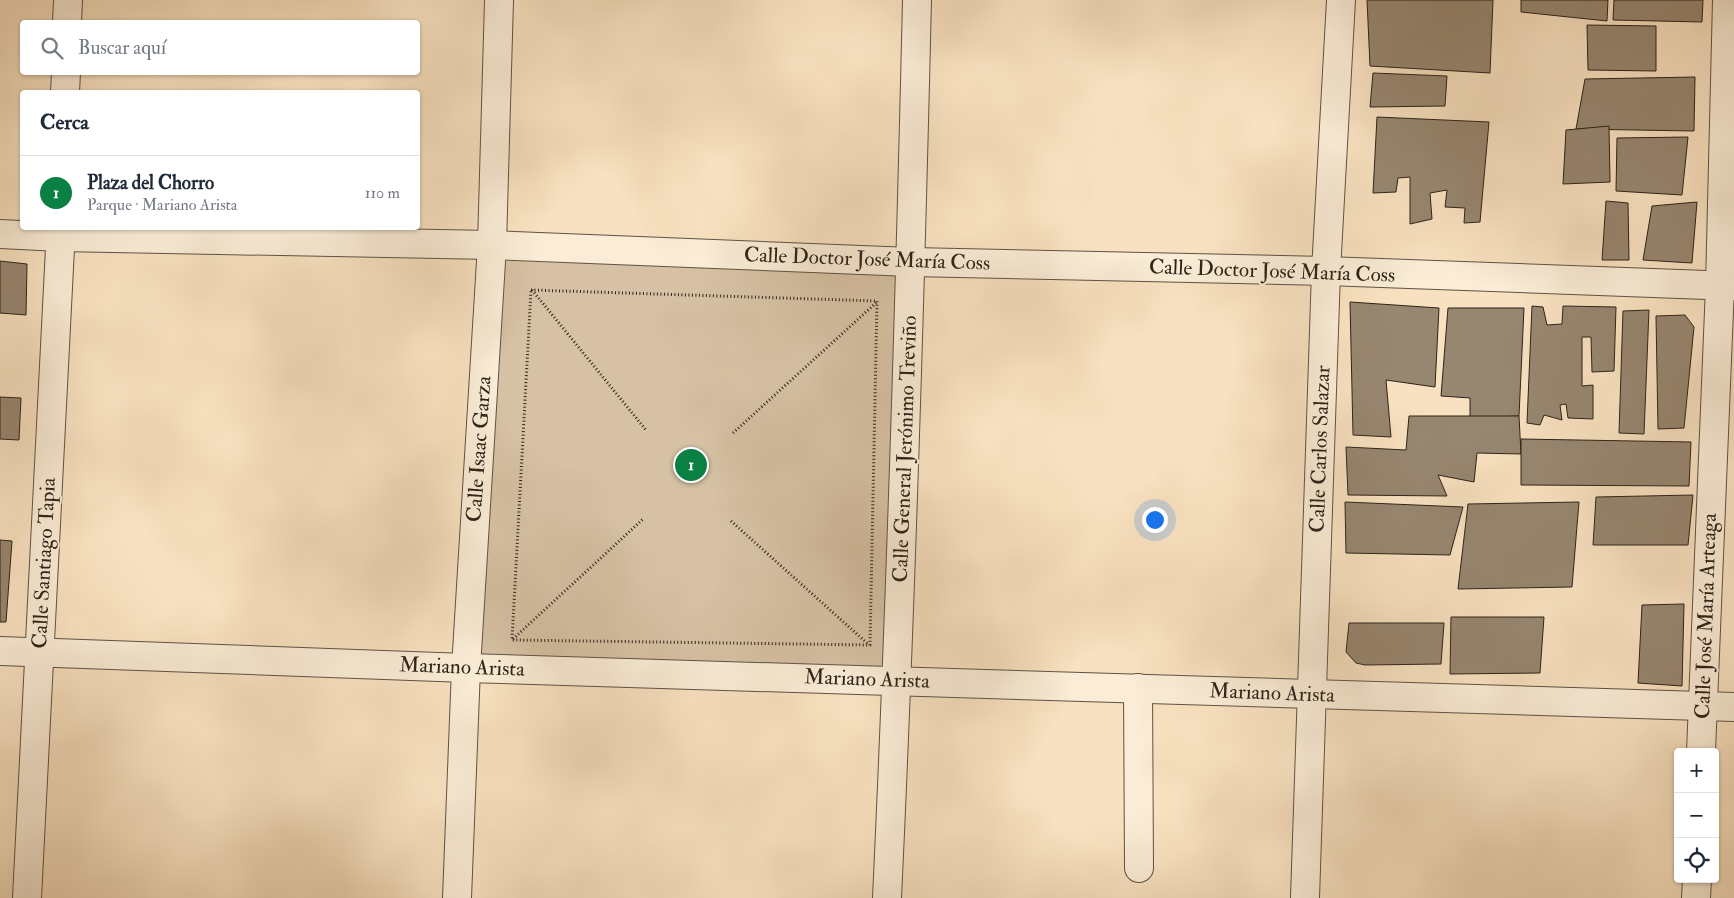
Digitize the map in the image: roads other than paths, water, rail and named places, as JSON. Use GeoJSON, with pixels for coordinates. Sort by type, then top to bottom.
{"type":"FeatureCollection","features":[{"type":"Feature","properties":{"kind":"street"},"geometry":{"type":"LineString","coordinates":[[67,20],[68,0]]}},
{"type":"Feature","properties":{"kind":"street","name":"Calle Isaac Garza"},"geometry":{"type":"LineString","coordinates":[[457,898],[466,668],[492,245],[499,0]]}},
{"type":"Feature","properties":{"kind":"street","name":"Calle General Jerónimo Treviño"},"geometry":{"type":"LineString","coordinates":[[887,898],[897,680],[911,262],[917,0]]}},
{"type":"Feature","properties":{"kind":"street","name":"Calle Carlos Salazar"},"geometry":{"type":"LineString","coordinates":[[1305,898],[1310,694],[1326,271],[1341,0]]}},
{"type":"Feature","properties":{"kind":"street","name":"Calle José María Arteaga"},"geometry":{"type":"LineString","coordinates":[[1701,748],[1727,286],[1727,0]]}},
{"type":"Feature","properties":{"kind":"street"},"geometry":{"type":"LineString","coordinates":[[65,90],[66,75]]}},
{"type":"Feature","properties":{"kind":"street","name":"Calle Doctor José María Coss"},"geometry":{"type":"LineString","coordinates":[[0,234],[61,232],[492,245],[911,262],[1326,271],[1727,286]]}},
{"type":"Feature","properties":{"kind":"street","name":"Calle Santiago Tapia"},"geometry":{"type":"LineString","coordinates":[[27,898],[61,232]]}},
{"type":"Feature","properties":{"kind":"street","name":"Mariano Arista"},"geometry":{"type":"LineString","coordinates":[[0,651],[466,668],[1734,707]]}},
{"type":"Feature","properties":{"kind":"street"},"geometry":{"type":"LineString","coordinates":[[1138,688],[1139,868]]}},
{"type":"Feature","properties":{"kind":"street"},"geometry":{"type":"LineString","coordinates":[[1696,898],[1697,883]]}},
{"type":"Feature","properties":{"kind":"place","name":"Plaza del Chorro"},"geometry":{"type":"Point","coordinates":[691,465]}}]}
